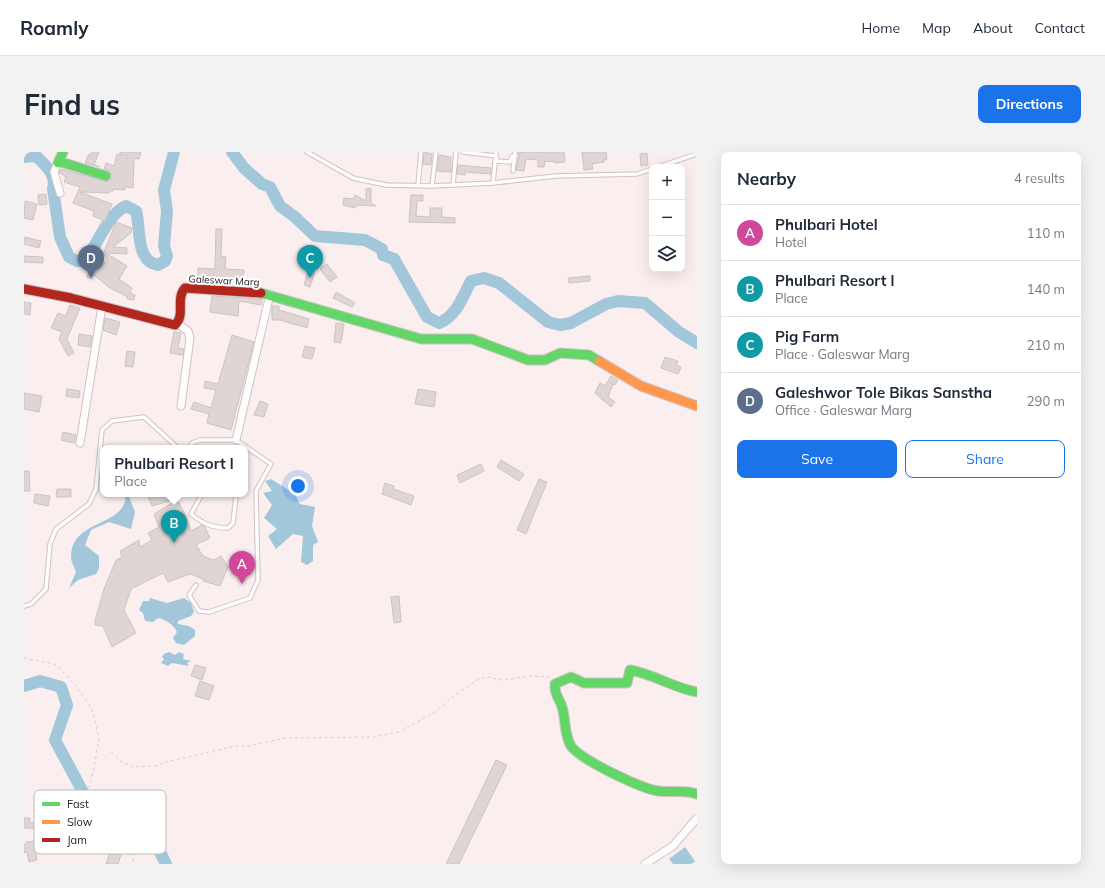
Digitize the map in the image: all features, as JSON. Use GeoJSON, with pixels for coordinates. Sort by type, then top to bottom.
{"type":"FeatureCollection","features":[{"type":"Feature","properties":{"kind":"street"},"geometry":{"type":"LineString","coordinates":[[60,193],[54,172],[62,152]]}},
{"type":"Feature","properties":{"kind":"street"},"geometry":{"type":"LineString","coordinates":[[58,163],[61,162],[106,176]]}},
{"type":"Feature","properties":{"kind":"street","name":"Galeswar Marg"},"geometry":{"type":"LineString","coordinates":[[178,324],[182,292],[185,288],[270,294],[421,339],[472,339],[528,360],[545,360],[560,353],[589,355],[640,386],[697,406]]}},
{"type":"Feature","properties":{"kind":"street"},"geometry":{"type":"LineString","coordinates":[[24,289],[71,298],[171,325],[178,324],[188,331],[190,338],[181,406]]}},
{"type":"Feature","properties":{"kind":"street"},"geometry":{"type":"LineString","coordinates":[[236,440],[270,294]]}},
{"type":"Feature","properties":{"kind":"street"},"geometry":{"type":"LineString","coordinates":[[80,443],[102,306]]}},
{"type":"Feature","properties":{"kind":"street"},"geometry":{"type":"LineString","coordinates":[[697,692],[678,687],[640,671],[630,670],[627,684],[584,683],[571,677],[555,684],[554,689],[557,699],[562,705],[568,736],[572,747],[585,757],[612,772],[657,792],[684,789],[697,794]]}},
{"type":"Feature","properties":{"kind":"street"},"geometry":{"type":"LineString","coordinates":[[645,864],[673,846],[697,818]]}},
{"type":"Feature","properties":{"kind":"lane"},"geometry":{"type":"LineString","coordinates":[[306,152],[353,178],[386,185],[432,186],[493,183],[556,176],[637,174],[649,170]]}},
{"type":"Feature","properties":{"kind":"lane"},"geometry":{"type":"LineString","coordinates":[[418,186],[421,152]]}},
{"type":"Feature","properties":{"kind":"lane"},"geometry":{"type":"LineString","coordinates":[[432,186],[436,152]]}},
{"type":"Feature","properties":{"kind":"lane"},"geometry":{"type":"LineString","coordinates":[[453,185],[456,152]]}},
{"type":"Feature","properties":{"kind":"lane"},"geometry":{"type":"LineString","coordinates":[[463,152],[496,154]]}},
{"type":"Feature","properties":{"kind":"lane"},"geometry":{"type":"LineString","coordinates":[[493,183],[496,154]]}},
{"type":"Feature","properties":{"kind":"lane"},"geometry":{"type":"LineString","coordinates":[[496,154],[497,162],[510,162],[512,156],[515,155]]}},
{"type":"Feature","properties":{"kind":"lane"},"geometry":{"type":"LineString","coordinates":[[667,164],[697,154]]}},
{"type":"Feature","properties":{"kind":"lane"},"geometry":{"type":"LineString","coordinates":[[513,171],[515,155]]}},
{"type":"Feature","properties":{"kind":"lane"},"geometry":{"type":"LineString","coordinates":[[100,445],[102,430],[112,421],[144,416],[175,445]]}},
{"type":"Feature","properties":{"kind":"lane"},"geometry":{"type":"LineString","coordinates":[[191,445],[192,443],[200,440],[236,440],[243,445]]}},
{"type":"Feature","properties":{"kind":"lane"},"geometry":{"type":"LineString","coordinates":[[196,584],[189,595],[199,611],[209,612],[250,598],[258,580],[256,491],[271,464],[248,448]]}},
{"type":"Feature","properties":{"kind":"lane"},"geometry":{"type":"LineString","coordinates":[[24,606],[31,604],[46,589],[50,544],[56,529],[90,504],[96,489],[100,450]]}},
{"type":"Feature","properties":{"kind":"lane"},"geometry":{"type":"LineString","coordinates":[[200,497],[191,514],[201,522],[218,528],[228,528],[233,523],[236,497]]}},
{"type":"Feature","properties":{"kind":"path"},"geometry":{"type":"LineString","coordinates":[[24,658],[55,664],[76,686],[92,709],[98,738],[93,773],[88,790]]}},
{"type":"Feature","properties":{"kind":"path"},"geometry":{"type":"LineString","coordinates":[[111,752],[122,762],[133,767],[156,766],[166,762],[228,748],[248,746],[286,738],[374,737],[400,732],[420,722],[480,678],[490,677],[500,680],[532,676],[552,677]]}},
{"type":"Feature","properties":{"kind":"path"},"geometry":{"type":"LineString","coordinates":[[133,864],[134,854]]}},
{"type":"Feature","properties":{"kind":"water"},"geometry":{"type":"Polygon","coordinates":[[[271,479],[295,494],[300,504],[315,507],[312,526],[318,542],[313,545],[313,561],[307,565],[301,562],[303,536],[293,534],[276,549],[268,536],[277,529],[264,518],[272,505],[263,493],[272,491],[265,481],[271,479]]]}},
{"type":"Feature","properties":{"kind":"water"},"geometry":{"type":"Polygon","coordinates":[[[125,497],[129,497],[135,512],[131,529],[109,522],[91,530],[85,545],[99,556],[99,568],[96,574],[78,580],[69,588],[76,572],[71,559],[73,544],[80,535],[88,529],[109,519],[124,505],[125,497]]]}},
{"type":"Feature","properties":{"kind":"water"},"geometry":{"type":"Polygon","coordinates":[[[150,598],[167,603],[184,598],[191,603],[194,612],[191,616],[178,621],[178,624],[189,626],[195,630],[195,636],[184,645],[176,643],[173,638],[177,632],[169,623],[158,618],[153,622],[145,621],[143,613],[139,610],[143,601],[149,601],[150,598]]]}},
{"type":"Feature","properties":{"kind":"water"},"geometry":{"type":"Polygon","coordinates":[[[169,652],[175,655],[179,652],[184,654],[183,659],[191,661],[187,663],[189,666],[172,663],[168,666],[161,663],[164,659],[162,657],[164,654],[169,652]]]}},
{"type":"Feature","properties":{"kind":"water"},"geometry":{"type":"Polygon","coordinates":[[[685,847],[697,864],[673,864],[669,859],[685,847]]]}},
{"type":"Feature","properties":{"kind":"building"},"geometry":{"type":"Polygon","coordinates":[[[92,152],[99,152],[94,165],[100,167],[85,163],[89,154],[91,155],[92,152]]]}},
{"type":"Feature","properties":{"kind":"building"},"geometry":{"type":"Polygon","coordinates":[[[120,152],[141,152],[139,159],[134,158],[133,188],[125,187],[125,190],[113,189],[113,191],[109,191],[109,193],[80,192],[112,204],[105,221],[93,216],[94,211],[73,203],[80,187],[64,182],[66,177],[59,172],[61,169],[108,182],[112,178],[112,175],[110,171],[104,169],[106,163],[114,166],[117,154],[127,158],[128,156],[120,154],[120,152]]]}},
{"type":"Feature","properties":{"kind":"building"},"geometry":{"type":"Polygon","coordinates":[[[424,152],[432,154],[431,165],[423,164],[424,152]]]}},
{"type":"Feature","properties":{"kind":"building"},"geometry":{"type":"Polygon","coordinates":[[[518,152],[564,152],[565,162],[555,163],[545,161],[544,167],[538,167],[538,160],[526,159],[524,171],[516,170],[519,156],[518,152]]]}},
{"type":"Feature","properties":{"kind":"building"},"geometry":{"type":"Polygon","coordinates":[[[582,152],[606,152],[607,159],[604,160],[604,162],[592,164],[593,169],[584,170],[582,152]]]}},
{"type":"Feature","properties":{"kind":"building"},"geometry":{"type":"Polygon","coordinates":[[[647,153],[648,165],[641,166],[640,154],[647,153]]]}},
{"type":"Feature","properties":{"kind":"building"},"geometry":{"type":"Polygon","coordinates":[[[439,155],[451,157],[451,172],[437,171],[439,155]]]}},
{"type":"Feature","properties":{"kind":"building"},"geometry":{"type":"Polygon","coordinates":[[[458,165],[491,168],[491,174],[465,172],[465,175],[457,174],[458,165]]]}},
{"type":"Feature","properties":{"kind":"building"},"geometry":{"type":"Polygon","coordinates":[[[371,188],[371,203],[376,206],[357,205],[355,208],[343,205],[344,198],[353,199],[355,195],[366,201],[366,189],[371,188]]]}},
{"type":"Feature","properties":{"kind":"building"},"geometry":{"type":"Polygon","coordinates":[[[46,194],[47,204],[39,205],[38,195],[46,194]]]}},
{"type":"Feature","properties":{"kind":"building"},"geometry":{"type":"Polygon","coordinates":[[[411,195],[423,195],[423,201],[417,201],[416,216],[430,217],[430,208],[442,208],[442,217],[455,218],[455,223],[409,222],[411,195]]]}},
{"type":"Feature","properties":{"kind":"building"},"geometry":{"type":"Polygon","coordinates":[[[25,201],[37,204],[33,220],[24,218],[25,201]]]}},
{"type":"Feature","properties":{"kind":"building"},"geometry":{"type":"Polygon","coordinates":[[[116,222],[132,228],[131,233],[113,247],[127,248],[127,254],[106,253],[127,266],[119,279],[132,288],[130,293],[135,295],[134,300],[127,299],[128,297],[110,288],[94,275],[92,279],[87,277],[90,270],[87,267],[93,261],[99,268],[108,260],[104,254],[102,256],[102,251],[104,252],[116,222]]]}},
{"type":"Feature","properties":{"kind":"building"},"geometry":{"type":"Polygon","coordinates":[[[216,229],[222,229],[221,256],[226,257],[225,269],[244,270],[243,281],[198,281],[198,268],[215,269],[216,229]]]}},
{"type":"Feature","properties":{"kind":"building"},"geometry":{"type":"Polygon","coordinates":[[[25,237],[41,241],[39,248],[24,244],[25,237]]]}},
{"type":"Feature","properties":{"kind":"building"},"geometry":{"type":"Polygon","coordinates":[[[24,256],[43,257],[43,263],[24,262],[24,256]]]}},
{"type":"Feature","properties":{"kind":"building"},"geometry":{"type":"Polygon","coordinates":[[[327,264],[337,277],[330,282],[320,269],[327,264]]]}},
{"type":"Feature","properties":{"kind":"building"},"geometry":{"type":"Polygon","coordinates":[[[309,269],[315,271],[310,287],[304,285],[309,269]]]}},
{"type":"Feature","properties":{"kind":"building"},"geometry":{"type":"Polygon","coordinates":[[[590,276],[590,281],[569,283],[568,278],[590,276]]]}},
{"type":"Feature","properties":{"kind":"building"},"geometry":{"type":"Polygon","coordinates":[[[336,292],[355,303],[352,307],[333,298],[336,292]]]}},
{"type":"Feature","properties":{"kind":"building"},"geometry":{"type":"Polygon","coordinates":[[[212,296],[262,299],[261,305],[239,301],[238,316],[210,312],[212,296]]]}},
{"type":"Feature","properties":{"kind":"building"},"geometry":{"type":"Polygon","coordinates":[[[24,302],[31,303],[30,315],[24,314],[24,302]]]}},
{"type":"Feature","properties":{"kind":"building"},"geometry":{"type":"Polygon","coordinates":[[[70,305],[80,308],[67,339],[74,353],[68,356],[59,339],[62,332],[51,328],[58,313],[66,316],[70,305]]]}},
{"type":"Feature","properties":{"kind":"building"},"geometry":{"type":"Polygon","coordinates":[[[272,306],[279,306],[279,310],[309,319],[307,328],[280,320],[272,320],[272,306]]]}},
{"type":"Feature","properties":{"kind":"building"},"geometry":{"type":"Polygon","coordinates":[[[105,318],[120,322],[116,335],[103,330],[105,318]]]}},
{"type":"Feature","properties":{"kind":"building"},"geometry":{"type":"Polygon","coordinates":[[[336,323],[344,324],[341,343],[334,342],[336,323]]]}},
{"type":"Feature","properties":{"kind":"building"},"geometry":{"type":"Polygon","coordinates":[[[174,332],[181,333],[178,348],[184,349],[183,355],[170,353],[174,332]]]}},
{"type":"Feature","properties":{"kind":"building"},"geometry":{"type":"Polygon","coordinates":[[[79,334],[92,336],[90,347],[78,345],[79,334]]]}},
{"type":"Feature","properties":{"kind":"building"},"geometry":{"type":"Polygon","coordinates":[[[232,335],[254,342],[231,430],[207,423],[209,414],[191,409],[194,402],[211,408],[216,390],[204,388],[205,381],[218,384],[232,335]]]}},
{"type":"Feature","properties":{"kind":"building"},"geometry":{"type":"Polygon","coordinates":[[[305,346],[315,348],[312,359],[302,357],[305,346]]]}},
{"type":"Feature","properties":{"kind":"building"},"geometry":{"type":"Polygon","coordinates":[[[127,351],[135,352],[133,367],[125,366],[127,351]]]}},
{"type":"Feature","properties":{"kind":"building"},"geometry":{"type":"Polygon","coordinates":[[[665,357],[678,361],[676,365],[681,367],[678,374],[661,368],[665,357]]]}},
{"type":"Feature","properties":{"kind":"building"},"geometry":{"type":"Polygon","coordinates":[[[611,376],[618,380],[615,385],[613,384],[608,397],[615,402],[611,407],[595,393],[600,383],[605,386],[611,376]]]}},
{"type":"Feature","properties":{"kind":"building"},"geometry":{"type":"Polygon","coordinates":[[[67,389],[80,391],[79,398],[66,396],[67,389]]]}},
{"type":"Feature","properties":{"kind":"building"},"geometry":{"type":"Polygon","coordinates":[[[418,389],[436,392],[434,407],[415,404],[418,389]]]}},
{"type":"Feature","properties":{"kind":"building"},"geometry":{"type":"Polygon","coordinates":[[[24,393],[42,396],[39,412],[24,409],[24,393]]]}},
{"type":"Feature","properties":{"kind":"building"},"geometry":{"type":"Polygon","coordinates":[[[260,401],[268,404],[264,417],[254,415],[260,401]]]}},
{"type":"Feature","properties":{"kind":"building"},"geometry":{"type":"Polygon","coordinates":[[[63,432],[76,435],[74,443],[61,440],[63,432]]]}},
{"type":"Feature","properties":{"kind":"building"},"geometry":{"type":"Polygon","coordinates":[[[501,460],[524,474],[519,481],[497,467],[501,460]]]}},
{"type":"Feature","properties":{"kind":"building"},"geometry":{"type":"Polygon","coordinates":[[[481,464],[484,471],[460,483],[457,475],[481,464]]]}},
{"type":"Feature","properties":{"kind":"building"},"geometry":{"type":"Polygon","coordinates":[[[24,471],[29,471],[30,491],[24,491],[24,471]]]}},
{"type":"Feature","properties":{"kind":"building"},"geometry":{"type":"Polygon","coordinates":[[[539,479],[547,482],[526,534],[517,530],[539,479]]]}},
{"type":"Feature","properties":{"kind":"building"},"geometry":{"type":"Polygon","coordinates":[[[385,483],[394,486],[393,489],[414,496],[411,505],[382,494],[385,483]]]}},
{"type":"Feature","properties":{"kind":"building"},"geometry":{"type":"Polygon","coordinates":[[[57,489],[71,489],[71,497],[56,497],[57,489]]]}},
{"type":"Feature","properties":{"kind":"building"},"geometry":{"type":"Polygon","coordinates":[[[35,494],[50,496],[48,506],[34,503],[35,494]]]}},
{"type":"Feature","properties":{"kind":"building"},"geometry":{"type":"Polygon","coordinates":[[[148,497],[175,497],[176,499],[152,506],[148,497]]]}},
{"type":"Feature","properties":{"kind":"building"},"geometry":{"type":"Polygon","coordinates":[[[177,500],[185,514],[191,531],[202,525],[205,527],[210,538],[196,545],[203,556],[213,560],[221,556],[228,567],[220,586],[203,581],[203,579],[190,574],[168,582],[163,573],[131,589],[124,610],[136,633],[112,647],[103,626],[95,625],[95,621],[104,589],[116,560],[122,557],[120,551],[139,540],[140,547],[152,540],[148,533],[159,527],[154,514],[177,500]]]}},
{"type":"Feature","properties":{"kind":"building"},"geometry":{"type":"Polygon","coordinates":[[[399,596],[401,622],[394,623],[391,597],[399,596]]]}},
{"type":"Feature","properties":{"kind":"building"},"geometry":{"type":"Polygon","coordinates":[[[195,665],[206,668],[202,680],[191,676],[195,665]]]}},
{"type":"Feature","properties":{"kind":"building"},"geometry":{"type":"Polygon","coordinates":[[[200,681],[214,686],[209,700],[195,696],[200,681]]]}},
{"type":"Feature","properties":{"kind":"building"},"geometry":{"type":"Polygon","coordinates":[[[496,760],[507,765],[459,864],[446,864],[496,760]]]}},
{"type":"Feature","properties":{"kind":"building"},"geometry":{"type":"Polygon","coordinates":[[[24,818],[30,818],[30,823],[34,823],[34,829],[24,828],[24,818]]]}},
{"type":"Feature","properties":{"kind":"building"},"geometry":{"type":"Polygon","coordinates":[[[34,841],[34,854],[36,854],[37,860],[29,862],[27,852],[24,853],[24,845],[26,842],[34,841]]]}},
{"type":"Feature","properties":{"kind":"building"},"geometry":{"type":"Polygon","coordinates":[[[109,854],[121,855],[118,864],[106,864],[109,854]]]}},
{"type":"Feature","properties":{"kind":"waterway"},"geometry":{"type":"LineString","coordinates":[[24,157],[36,156],[52,174],[60,237],[69,257],[77,261],[85,261],[108,223],[120,210],[126,206],[136,211],[142,251],[151,262],[158,265],[165,261],[167,256],[164,246],[167,211],[164,190],[174,152]]}},
{"type":"Feature","properties":{"kind":"waterway"},"geometry":{"type":"LineString","coordinates":[[232,152],[244,168],[262,184],[270,187],[280,206],[295,217],[315,236],[365,240],[382,249],[383,255],[394,259],[427,317],[439,323],[445,320],[454,311],[471,281],[484,278],[499,283],[548,322],[560,325],[571,323],[606,304],[618,301],[645,303],[679,332],[697,343]]}},
{"type":"Feature","properties":{"kind":"waterway"},"geometry":{"type":"LineString","coordinates":[[24,686],[40,681],[61,687],[67,705],[55,740],[82,790]]}},
{"type":"Feature","properties":{"kind":"waterway"},"geometry":{"type":"LineString","coordinates":[[161,854],[166,864]]}},
{"type":"Feature","properties":{"kind":"traffic: fast"},"geometry":{"type":"LineString","coordinates":[[63,152],[58,163],[61,162],[106,176]]}},
{"type":"Feature","properties":{"kind":"traffic: fast"},"geometry":{"type":"LineString","coordinates":[[261,293],[421,339],[472,339],[528,360],[545,360],[560,353],[589,355],[599,361]]}},
{"type":"Feature","properties":{"kind":"traffic: fast"},"geometry":{"type":"LineString","coordinates":[[697,692],[630,670],[627,683],[584,683],[571,677],[555,684],[555,690],[561,704],[569,742],[571,746],[586,759],[612,773],[650,789],[697,794]]}},
{"type":"Feature","properties":{"kind":"traffic: slow"},"geometry":{"type":"LineString","coordinates":[[599,361],[641,386],[697,406]]}},
{"type":"Feature","properties":{"kind":"traffic: jam"},"geometry":{"type":"LineString","coordinates":[[24,289],[71,298],[175,325],[180,317],[181,297],[185,288],[261,293]]}},
{"type":"Feature","properties":{"kind":"place","name":"Galeshwor Tole Bikas Sanstha"},"geometry":{"type":"Point","coordinates":[91,278]}},
{"type":"Feature","properties":{"kind":"place","name":"Pig Farm"},"geometry":{"type":"Point","coordinates":[310,278]}},
{"type":"Feature","properties":{"kind":"place","name":"Phulbari Resort l"},"geometry":{"type":"Point","coordinates":[174,543]}},
{"type":"Feature","properties":{"kind":"place","name":"Phulbari Hotel"},"geometry":{"type":"Point","coordinates":[242,584]}}]}
